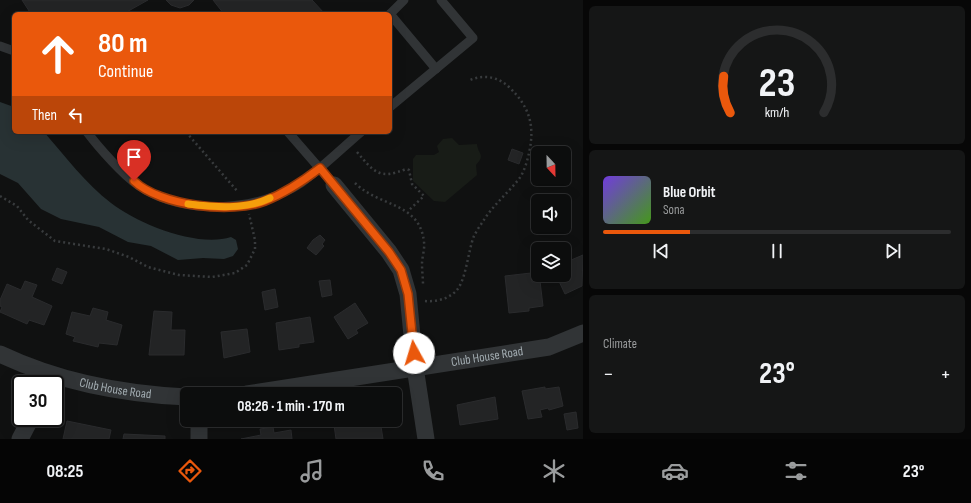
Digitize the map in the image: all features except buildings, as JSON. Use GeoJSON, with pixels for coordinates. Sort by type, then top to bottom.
{"type":"FeatureCollection","features":[{"type":"Feature","properties":{"kind":"street"},"geometry":{"type":"LineString","coordinates":[[334,185],[389,252],[401,270],[408,294],[415,368],[426,439]]}},
{"type":"Feature","properties":{"kind":"street","name":"Club House Road"},"geometry":{"type":"LineString","coordinates":[[292,387],[549,347],[583,333]]}},
{"type":"Feature","properties":{"kind":"street","name":"Club House Road"},"geometry":{"type":"LineString","coordinates":[[0,354],[41,375]]}},
{"type":"Feature","properties":{"kind":"street","name":"Club House Road"},"geometry":{"type":"LineString","coordinates":[[64,382],[156,396],[180,397]]}},
{"type":"Feature","properties":{"kind":"street"},"geometry":{"type":"LineString","coordinates":[[20,439],[26,427]]}},
{"type":"Feature","properties":{"kind":"street"},"geometry":{"type":"LineString","coordinates":[[199,427],[200,439]]}},
{"type":"Feature","properties":{"kind":"lane"},"geometry":{"type":"LineString","coordinates":[[392,12],[404,0]]}},
{"type":"Feature","properties":{"kind":"lane"},"geometry":{"type":"LineString","coordinates":[[392,105],[473,38],[441,0]]}},
{"type":"Feature","properties":{"kind":"lane"},"geometry":{"type":"LineString","coordinates":[[392,16],[436,69]]}},
{"type":"Feature","properties":{"kind":"lane"},"geometry":{"type":"LineString","coordinates":[[0,46],[12,49]]}},
{"type":"Feature","properties":{"kind":"lane"},"geometry":{"type":"LineString","coordinates":[[88,134],[100,149],[139,186],[162,197],[188,204],[226,208],[264,201],[300,184],[359,134]]}},
{"type":"Feature","properties":{"kind":"lane"},"geometry":{"type":"LineString","coordinates":[[290,134],[334,185]]}},
{"type":"Feature","properties":{"kind":"path"},"geometry":{"type":"LineString","coordinates":[[424,294],[424,302],[433,302],[447,297],[457,290],[462,280],[475,236],[486,216],[520,178],[527,163],[532,140],[529,114],[520,98],[507,85],[490,76],[478,76],[468,81]]}},
{"type":"Feature","properties":{"kind":"path"},"geometry":{"type":"LineString","coordinates":[[0,196],[17,206],[28,220],[55,241],[106,249],[129,257],[148,267],[179,275],[212,277],[235,273],[247,265],[255,249],[255,240],[245,204],[241,196],[188,134]]}},
{"type":"Feature","properties":{"kind":"path"},"geometry":{"type":"LineString","coordinates":[[348,143],[375,172],[392,175],[406,169],[409,170],[412,184],[424,196],[408,211]]}},
{"type":"Feature","properties":{"kind":"path"},"geometry":{"type":"LineString","coordinates":[[353,181],[364,192],[408,211],[419,225],[424,242],[422,263],[424,286]]}},
{"type":"Feature","properties":{"kind":"shaded area"},"geometry":{"type":"Polygon","coordinates":[[[0,102],[12,106],[12,134],[46,134],[93,187],[111,203],[123,211],[152,226],[186,237],[217,240],[231,237],[236,240],[238,249],[233,256],[224,259],[203,258],[178,260],[151,246],[128,242],[99,227],[61,219],[41,209],[18,183],[0,174],[0,102]]]}},
{"type":"Feature","properties":{"kind":"shaded area"},"geometry":{"type":"Polygon","coordinates":[[[452,138],[459,145],[477,144],[481,154],[481,159],[476,165],[477,175],[445,202],[434,201],[413,181],[413,159],[416,155],[434,155],[439,152],[437,146],[443,139],[452,138]]]}},
{"type":"Feature","properties":{"kind":"slow traffic"},"geometry":{"type":"LineString","coordinates":[[188,204],[226,208],[264,201],[270,198]]}},
{"type":"Feature","properties":{"kind":"route"},"geometry":{"type":"LineString","coordinates":[[134,181],[139,186],[162,197],[188,204],[226,208],[264,201],[300,184],[320,168],[389,252],[401,270],[408,294],[414,353]]}}]}
